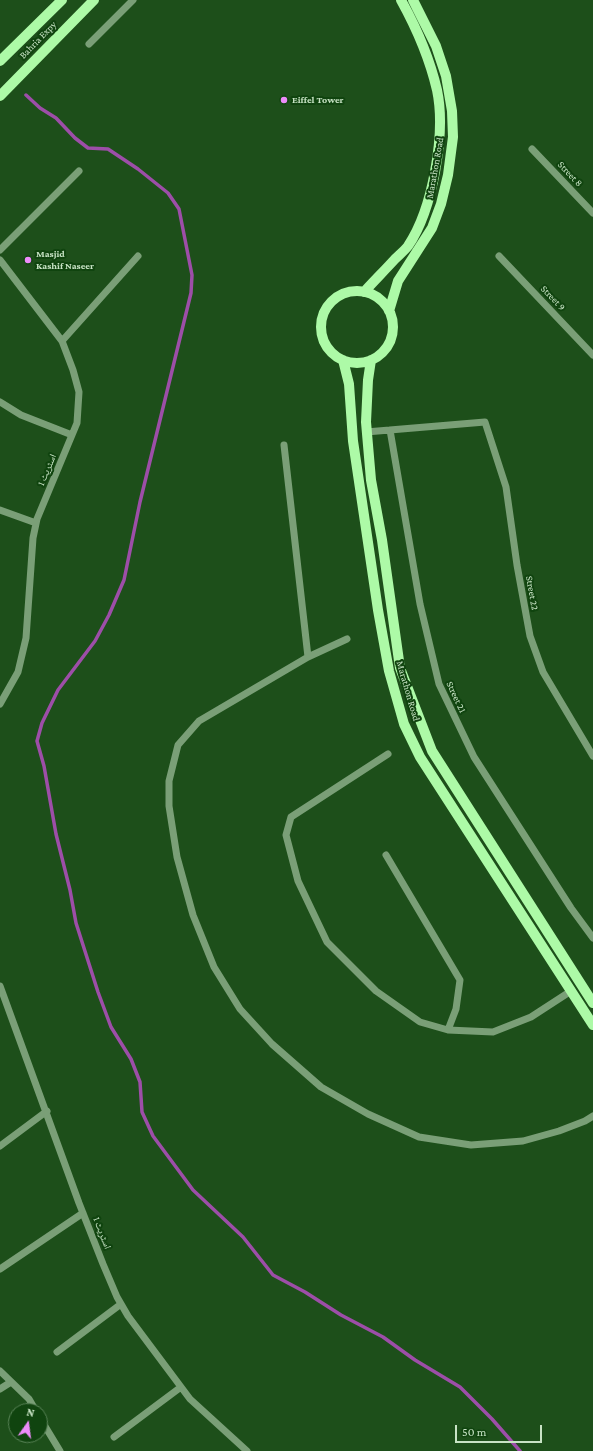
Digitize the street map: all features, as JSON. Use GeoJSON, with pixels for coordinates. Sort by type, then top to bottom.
{"type":"FeatureCollection","features":[{"type":"Feature","properties":{"kind":"main road","name":"Bahria Expy"},"geometry":{"type":"LineString","coordinates":[[0,62],[62,0]]}},
{"type":"Feature","properties":{"kind":"main road","name":"Bahria Expy"},"geometry":{"type":"LineString","coordinates":[[0,96],[94,0]]}},
{"type":"Feature","properties":{"kind":"main road","name":"Marathon Road"},"geometry":{"type":"LineString","coordinates":[[364,292],[408,246],[420,221],[431,188],[437,159],[440,116],[437,90],[417,32],[410,2]]}},
{"type":"Feature","properties":{"kind":"main road","name":"Marathon Road"},"geometry":{"type":"LineString","coordinates":[[388,311],[398,281],[432,228],[441,204],[448,176],[453,137],[452,111],[446,76],[436,46],[410,2]]}},
{"type":"Feature","properties":{"kind":"main road"},"geometry":{"type":"LineString","coordinates":[[351,292],[364,292],[375,296],[385,304],[391,315],[393,327],[391,339],[385,350],[376,358],[366,362],[354,363],[343,360],[326,346],[322,335],[322,324],[324,313],[331,303],[340,296],[351,292]]}},
{"type":"Feature","properties":{"kind":"main road","name":"Marathon Road"},"geometry":{"type":"LineString","coordinates":[[343,360],[349,384],[353,441],[378,610],[389,671],[404,724],[420,757],[593,1025]]}},
{"type":"Feature","properties":{"kind":"main road","name":"Marathon Road"},"geometry":{"type":"LineString","coordinates":[[371,360],[368,380],[366,432],[371,480],[382,540],[400,668],[432,751],[593,1003]]}},
{"type":"Feature","properties":{"kind":"street"},"geometry":{"type":"LineString","coordinates":[[89,44],[133,0]]}},
{"type":"Feature","properties":{"kind":"street","name":"Street 8"},"geometry":{"type":"LineString","coordinates":[[532,149],[593,213]]}},
{"type":"Feature","properties":{"kind":"street"},"geometry":{"type":"LineString","coordinates":[[0,250],[79,171]]}},
{"type":"Feature","properties":{"kind":"street"},"geometry":{"type":"LineString","coordinates":[[62,341],[138,256]]}},
{"type":"Feature","properties":{"kind":"street","name":"Street 9"},"geometry":{"type":"LineString","coordinates":[[499,256],[593,355]]}},
{"type":"Feature","properties":{"kind":"street","name":"اسٹریٹ 1"},"geometry":{"type":"LineString","coordinates":[[0,260],[62,341],[73,370],[79,392],[77,423],[36,523],[32,550],[26,638],[18,672],[0,704]]}},
{"type":"Feature","properties":{"kind":"street"},"geometry":{"type":"LineString","coordinates":[[0,402],[21,415],[72,435]]}},
{"type":"Feature","properties":{"kind":"street","name":"Street 22"},"geometry":{"type":"LineString","coordinates":[[390,430],[485,422],[506,487],[517,565],[530,636],[544,672],[593,756]]}},
{"type":"Feature","properties":{"kind":"street"},"geometry":{"type":"LineString","coordinates":[[366,432],[390,430]]}},
{"type":"Feature","properties":{"kind":"street","name":"Street 21"},"geometry":{"type":"LineString","coordinates":[[390,430],[420,604],[439,684],[474,757],[593,938]]}},
{"type":"Feature","properties":{"kind":"street"},"geometry":{"type":"LineString","coordinates":[[284,445],[308,657]]}},
{"type":"Feature","properties":{"kind":"street"},"geometry":{"type":"LineString","coordinates":[[0,510],[36,523]]}},
{"type":"Feature","properties":{"kind":"street"},"geometry":{"type":"LineString","coordinates":[[347,639],[308,657],[199,721],[178,745],[169,781],[170,806],[177,857],[193,915],[214,967],[240,1009],[272,1044],[321,1087],[368,1114],[419,1137],[471,1145],[523,1141],[559,1131],[585,1121],[593,1116]]}},
{"type":"Feature","properties":{"kind":"street"},"geometry":{"type":"LineString","coordinates":[[388,754],[291,817],[286,834],[298,881],[326,942],[376,991],[420,1022],[448,1030],[493,1032],[531,1017],[570,991]]}},
{"type":"Feature","properties":{"kind":"street"},"geometry":{"type":"LineString","coordinates":[[386,856],[460,980],[456,1009],[448,1030]]}},
{"type":"Feature","properties":{"kind":"street","name":"اسٹریٹ 1"},"geometry":{"type":"LineString","coordinates":[[0,986],[102,1264],[121,1304],[128,1316],[190,1399],[247,1451]]}},
{"type":"Feature","properties":{"kind":"street"},"geometry":{"type":"LineString","coordinates":[[0,1146],[47,1111]]}},
{"type":"Feature","properties":{"kind":"street"},"geometry":{"type":"LineString","coordinates":[[0,1269],[83,1213]]}},
{"type":"Feature","properties":{"kind":"street"},"geometry":{"type":"LineString","coordinates":[[56,1352],[121,1304]]}},
{"type":"Feature","properties":{"kind":"street"},"geometry":{"type":"LineString","coordinates":[[0,1371],[31,1403]]}},
{"type":"Feature","properties":{"kind":"street"},"geometry":{"type":"LineString","coordinates":[[0,1389],[11,1382]]}},
{"type":"Feature","properties":{"kind":"street"},"geometry":{"type":"LineString","coordinates":[[114,1437],[181,1387]]}},
{"type":"Feature","properties":{"kind":"street"},"geometry":{"type":"LineString","coordinates":[[48,1431],[60,1451]]}},
{"type":"Feature","properties":{"kind":"waterway"},"geometry":{"type":"LineString","coordinates":[[26,95],[40,108],[56,118],[75,138],[88,148],[108,149],[138,169],[168,193],[179,209],[192,275],[191,293],[140,502],[124,580],[109,615],[95,641],[58,690],[42,723],[37,741],[44,766],[56,834],[70,890],[76,923],[98,992],[111,1027],[131,1059],[140,1082],[142,1112],[153,1136],[193,1190],[243,1237],[273,1275],[305,1292],[341,1315],[383,1337],[415,1360],[460,1387],[492,1419],[520,1451]]}},
{"type":"Feature","properties":{"kind":"place","name":"Eiffel Tower"},"geometry":{"type":"Point","coordinates":[284,100]}},
{"type":"Feature","properties":{"kind":"place","name":"Masjid Kashif Naseer"},"geometry":{"type":"Point","coordinates":[28,260]}}]}
